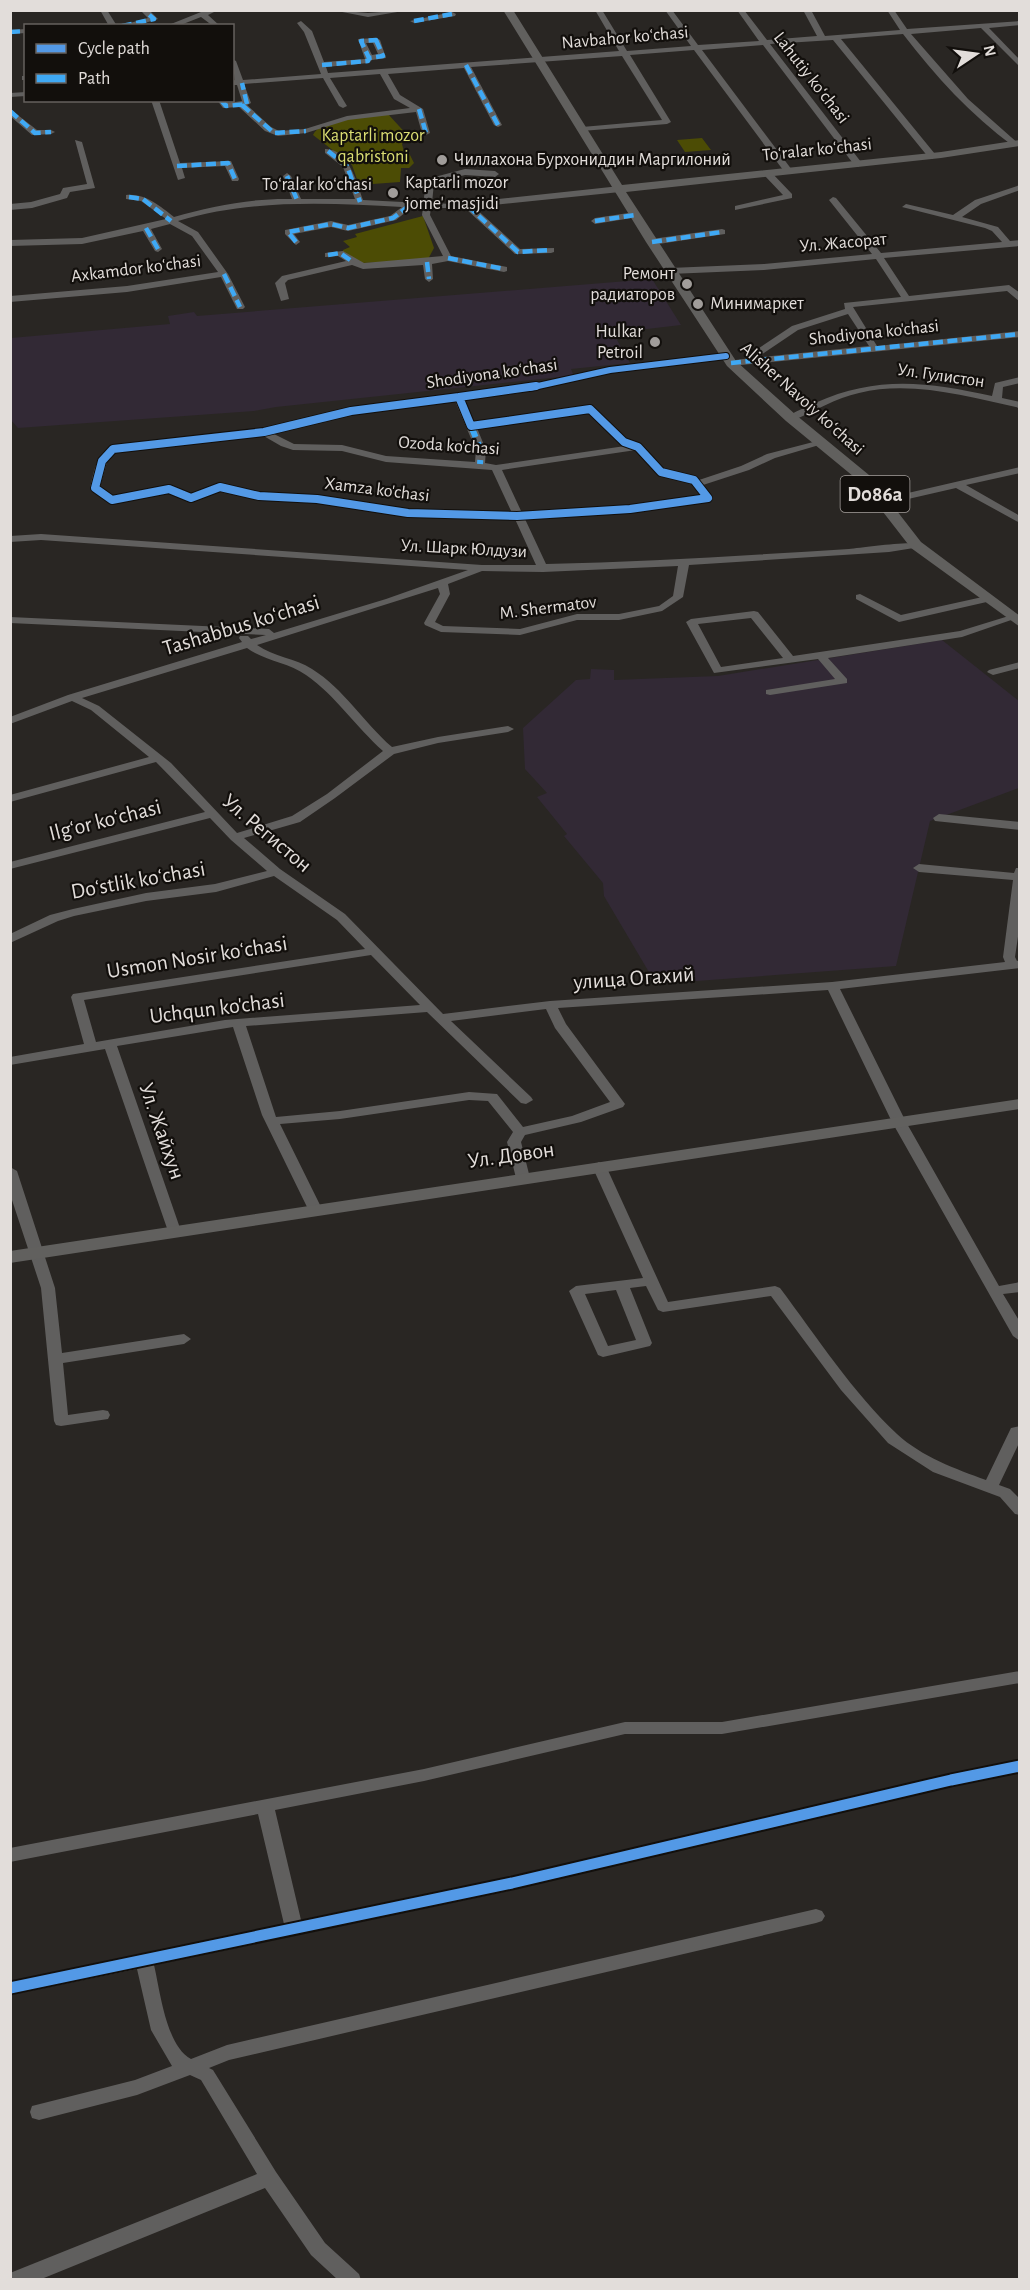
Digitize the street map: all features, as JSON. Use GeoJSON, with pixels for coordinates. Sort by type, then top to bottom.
{"type":"FeatureCollection","features":[{"type":"Feature","properties":{"kind":"main road","name":"Alisher Navoiy koʻchasi"},"geometry":{"type":"LineString","coordinates":[[508,10],[670,271],[729,359],[791,418],[864,478],[916,544],[1016,621]]}},
{"type":"Feature","properties":{"kind":"main road","name":"Toʻralar koʻchasi"},"geometry":{"type":"LineString","coordinates":[[620,189],[1016,146]]}},
{"type":"Feature","properties":{"kind":"main road","name":"Ул. Довон"},"geometry":{"type":"LineString","coordinates":[[10,1257],[1020,1104]]}},
{"type":"Feature","properties":{"kind":"street"},"geometry":{"type":"LineString","coordinates":[[103,10],[112,24]]}},
{"type":"Feature","properties":{"kind":"street"},"geometry":{"type":"LineString","coordinates":[[174,24],[215,10]]}},
{"type":"Feature","properties":{"kind":"street"},"geometry":{"type":"LineString","coordinates":[[335,10],[368,15],[406,10],[420,33]]}},
{"type":"Feature","properties":{"kind":"street"},"geometry":{"type":"LineString","coordinates":[[582,129],[667,122],[598,10]]}},
{"type":"Feature","properties":{"kind":"street"},"geometry":{"type":"LineString","coordinates":[[668,10],[694,48],[789,172]]}},
{"type":"Feature","properties":{"kind":"street","name":"Lahutiy koʻchasi"},"geometry":{"type":"LineString","coordinates":[[740,10],[858,164]]}},
{"type":"Feature","properties":{"kind":"street"},"geometry":{"type":"LineString","coordinates":[[807,10],[822,38]]}},
{"type":"Feature","properties":{"kind":"street"},"geometry":{"type":"LineString","coordinates":[[890,10],[903,31],[997,132],[1016,146]]}},
{"type":"Feature","properties":{"kind":"street"},"geometry":{"type":"LineString","coordinates":[[131,24],[154,19],[146,12]]}},
{"type":"Feature","properties":{"kind":"street"},"geometry":{"type":"LineString","coordinates":[[201,14],[215,24]]}},
{"type":"Feature","properties":{"kind":"street"},"geometry":{"type":"LineString","coordinates":[[414,21],[452,14]]}},
{"type":"Feature","properties":{"kind":"street","name":"Navbahor koʻchasi"},"geometry":{"type":"LineString","coordinates":[[237,83],[1020,22]]}},
{"type":"Feature","properties":{"kind":"street"},"geometry":{"type":"LineString","coordinates":[[301,23],[308,31],[326,77],[343,106]]}},
{"type":"Feature","properties":{"kind":"street"},"geometry":{"type":"LineString","coordinates":[[982,25],[1020,65]]}},
{"type":"Feature","properties":{"kind":"street"},"geometry":{"type":"LineString","coordinates":[[835,37],[932,156]]}},
{"type":"Feature","properties":{"kind":"street"},"geometry":{"type":"LineString","coordinates":[[322,65],[368,61],[369,58]]}},
{"type":"Feature","properties":{"kind":"street"},"geometry":{"type":"LineString","coordinates":[[466,65],[498,125]]}},
{"type":"Feature","properties":{"kind":"street"},"geometry":{"type":"LineString","coordinates":[[383,72],[397,97],[419,109],[426,133]]}},
{"type":"Feature","properties":{"kind":"street"},"geometry":{"type":"LineString","coordinates":[[222,102],[224,105],[247,103],[237,83]]}},
{"type":"Feature","properties":{"kind":"street"},"geometry":{"type":"LineString","coordinates":[[156,102],[181,178]]}},
{"type":"Feature","properties":{"kind":"street"},"geometry":{"type":"LineString","coordinates":[[242,105],[274,133],[306,131],[348,118],[419,109]]}},
{"type":"Feature","properties":{"kind":"street"},"geometry":{"type":"LineString","coordinates":[[10,111],[35,133],[51,132]]}},
{"type":"Feature","properties":{"kind":"street"},"geometry":{"type":"LineString","coordinates":[[10,207],[32,205],[64,196],[66,190],[92,186],[78,142]]}},
{"type":"Feature","properties":{"kind":"street"},"geometry":{"type":"LineString","coordinates":[[328,151],[347,166],[360,202]]}},
{"type":"Feature","properties":{"kind":"street"},"geometry":{"type":"LineString","coordinates":[[177,166],[228,163],[235,179]]}},
{"type":"Feature","properties":{"kind":"street"},"geometry":{"type":"LineString","coordinates":[[448,258],[426,215],[432,179],[465,172],[495,174]]}},
{"type":"Feature","properties":{"kind":"street"},"geometry":{"type":"LineString","coordinates":[[738,208],[789,196],[768,174]]}},
{"type":"Feature","properties":{"kind":"street"},"geometry":{"type":"LineString","coordinates":[[287,176],[298,202]]}},
{"type":"Feature","properties":{"kind":"street"},"geometry":{"type":"LineString","coordinates":[[954,219],[978,202],[1020,187]]}},
{"type":"Feature","properties":{"kind":"street","name":"Toʻralar koʻchasi"},"geometry":{"type":"LineString","coordinates":[[11,244],[75,242],[146,228],[193,214],[261,202],[360,202],[426,207],[468,206],[620,189]]}},
{"type":"Feature","properties":{"kind":"street","name":"Axkamdor koʻchasi"},"geometry":{"type":"LineString","coordinates":[[10,299],[127,289],[224,274],[195,234],[171,221],[143,199],[129,197]]}},
{"type":"Feature","properties":{"kind":"street"},"geometry":{"type":"LineString","coordinates":[[834,200],[878,256],[906,298]]}},
{"type":"Feature","properties":{"kind":"street"},"geometry":{"type":"LineString","coordinates":[[296,242],[288,232],[331,224],[344,228],[358,225],[398,216],[410,205]]}},
{"type":"Feature","properties":{"kind":"street"},"geometry":{"type":"LineString","coordinates":[[468,206],[518,252],[551,250]]}},
{"type":"Feature","properties":{"kind":"street"},"geometry":{"type":"LineString","coordinates":[[906,207],[995,229],[1008,244]]}},
{"type":"Feature","properties":{"kind":"street"},"geometry":{"type":"LineString","coordinates":[[595,221],[635,215]]}},
{"type":"Feature","properties":{"kind":"street"},"geometry":{"type":"LineString","coordinates":[[146,228],[159,249]]}},
{"type":"Feature","properties":{"kind":"street"},"geometry":{"type":"LineString","coordinates":[[652,242],[722,232]]}},
{"type":"Feature","properties":{"kind":"street","name":"Ул. Жасорат"},"geometry":{"type":"LineString","coordinates":[[670,271],[764,267],[1020,243]]}},
{"type":"Feature","properties":{"kind":"street"},"geometry":{"type":"LineString","coordinates":[[328,255],[339,253],[361,266],[427,262],[448,258],[504,269]]}},
{"type":"Feature","properties":{"kind":"street"},"geometry":{"type":"LineString","coordinates":[[284,299],[280,283],[282,279],[353,262]]}},
{"type":"Feature","properties":{"kind":"street"},"geometry":{"type":"LineString","coordinates":[[427,262],[429,279]]}},
{"type":"Feature","properties":{"kind":"street"},"geometry":{"type":"LineString","coordinates":[[224,274],[240,307]]}},
{"type":"Feature","properties":{"kind":"street"},"geometry":{"type":"LineString","coordinates":[[875,349],[846,305],[1010,288],[1020,299]]}},
{"type":"Feature","properties":{"kind":"street"},"geometry":{"type":"LineString","coordinates":[[756,361],[756,354],[795,328],[850,310]]}},
{"type":"Feature","properties":{"kind":"street","name":"Shodiyona ko'chasi"},"geometry":{"type":"LineString","coordinates":[[729,359],[756,361],[1020,334]]}},
{"type":"Feature","properties":{"kind":"street","name":"Shodiyona koʻchasi"},"geometry":{"type":"LineString","coordinates":[[113,449],[264,432],[351,411],[544,386],[610,370],[729,359]]}},
{"type":"Feature","properties":{"kind":"street"},"geometry":{"type":"LineString","coordinates":[[997,401],[998,385],[1020,380]]}},
{"type":"Feature","properties":{"kind":"street","name":"Ул. Гулистон"},"geometry":{"type":"LineString","coordinates":[[791,418],[854,391],[885,386],[915,386],[1020,405]]}},
{"type":"Feature","properties":{"kind":"street"},"geometry":{"type":"LineString","coordinates":[[459,397],[481,450],[480,464]]}},
{"type":"Feature","properties":{"kind":"street"},"geometry":{"type":"LineString","coordinates":[[471,426],[590,409],[624,442],[638,447],[661,472],[694,480],[698,484],[745,468],[771,456],[821,442]]}},
{"type":"Feature","properties":{"kind":"street","name":"Ozoda ko'chasi"},"geometry":{"type":"LineString","coordinates":[[264,432],[276,442],[291,448],[343,448],[386,459],[480,464],[496,468],[638,447]]}},
{"type":"Feature","properties":{"kind":"street","name":"Xamza ko'chasi"},"geometry":{"type":"LineString","coordinates":[[113,449],[102,460],[95,488],[112,500],[169,489],[191,498],[217,487],[245,491],[259,496],[317,499],[408,513],[517,516],[630,509],[708,498],[698,484]]}},
{"type":"Feature","properties":{"kind":"street"},"geometry":{"type":"LineString","coordinates":[[496,468],[543,569]]}},
{"type":"Feature","properties":{"kind":"street"},"geometry":{"type":"LineString","coordinates":[[882,502],[1020,471]]}},
{"type":"Feature","properties":{"kind":"street"},"geometry":{"type":"LineString","coordinates":[[958,485],[1020,519]]}},
{"type":"Feature","properties":{"kind":"street","name":"Ул. Шарк Юлдузи"},"geometry":{"type":"LineString","coordinates":[[10,539],[40,537],[482,568],[543,569],[889,549],[916,544]]}},
{"type":"Feature","properties":{"kind":"street","name":"M. Shermatov"},"geometry":{"type":"LineString","coordinates":[[442,583],[445,594],[429,623],[441,629],[520,632],[577,617],[619,617],[662,608],[678,597],[684,562]]}},
{"type":"Feature","properties":{"kind":"street","name":"Tashabbus koʻchasi"},"geometry":{"type":"LineString","coordinates":[[10,721],[72,697],[390,601],[482,568]]}},
{"type":"Feature","properties":{"kind":"street"},"geometry":{"type":"LineString","coordinates":[[860,597],[899,619],[987,598]]}},
{"type":"Feature","properties":{"kind":"street"},"geometry":{"type":"LineString","coordinates":[[790,660],[754,614],[691,622],[718,671],[962,634],[1016,621]]}},
{"type":"Feature","properties":{"kind":"street"},"geometry":{"type":"LineString","coordinates":[[10,620],[280,633]]}},
{"type":"Feature","properties":{"kind":"street"},"geometry":{"type":"LineString","coordinates":[[240,631],[255,651],[308,670],[342,700],[372,737],[390,752]]}},
{"type":"Feature","properties":{"kind":"street"},"geometry":{"type":"LineString","coordinates":[[770,692],[843,681],[821,656]]}},
{"type":"Feature","properties":{"kind":"street"},"geometry":{"type":"LineString","coordinates":[[993,672],[1020,665]]}},
{"type":"Feature","properties":{"kind":"street","name":"Ул. Регистон"},"geometry":{"type":"LineString","coordinates":[[72,697],[95,708],[157,758],[234,837],[276,872],[342,917],[440,1018],[526,1100]]}},
{"type":"Feature","properties":{"kind":"street"},"geometry":{"type":"LineString","coordinates":[[234,837],[296,819],[390,752],[438,740],[508,729]]}},
{"type":"Feature","properties":{"kind":"street"},"geometry":{"type":"LineString","coordinates":[[10,799],[157,758]]}},
{"type":"Feature","properties":{"kind":"street","name":"Ilgʻor koʻchasi"},"geometry":{"type":"LineString","coordinates":[[10,866],[211,814]]}},
{"type":"Feature","properties":{"kind":"street"},"geometry":{"type":"LineString","coordinates":[[939,818],[1020,826]]}},
{"type":"Feature","properties":{"kind":"street"},"geometry":{"type":"LineString","coordinates":[[919,868],[1019,877]]}},
{"type":"Feature","properties":{"kind":"street"},"geometry":{"type":"LineString","coordinates":[[1016,965],[1010,957],[1020,871]]}},
{"type":"Feature","properties":{"kind":"street","name":"Doʻstlik koʻchasi"},"geometry":{"type":"LineString","coordinates":[[10,939],[54,918],[73,913],[146,897],[216,888],[276,872]]}},
{"type":"Feature","properties":{"kind":"street","name":"Usmon Nosir koʻchasi"},"geometry":{"type":"LineString","coordinates":[[91,1047],[77,997],[375,951]]}},
{"type":"Feature","properties":{"kind":"street","name":"улица Огахий"},"geometry":{"type":"LineString","coordinates":[[440,1018],[550,1005],[832,986],[1016,965]]}},
{"type":"Feature","properties":{"kind":"street"},"geometry":{"type":"LineString","coordinates":[[832,986],[899,1122],[1020,1336]]}},
{"type":"Feature","properties":{"kind":"street"},"geometry":{"type":"LineString","coordinates":[[524,1178],[519,1167],[514,1142],[520,1132],[576,1119],[618,1104],[560,1025],[550,1005]]}},
{"type":"Feature","properties":{"kind":"street","name":"Uchqun ko'chasi"},"geometry":{"type":"LineString","coordinates":[[10,1061],[238,1023],[430,1008]]}},
{"type":"Feature","properties":{"kind":"street"},"geometry":{"type":"LineString","coordinates":[[238,1023],[272,1121],[315,1209]]}},
{"type":"Feature","properties":{"kind":"street","name":"Ул. Жайхун"},"geometry":{"type":"LineString","coordinates":[[110,1044],[174,1231]]}},
{"type":"Feature","properties":{"kind":"street"},"geometry":{"type":"LineString","coordinates":[[272,1121],[340,1115],[469,1096],[492,1097],[520,1132]]}},
{"type":"Feature","properties":{"kind":"street"},"geometry":{"type":"LineString","coordinates":[[599,1166],[663,1307],[775,1291],[846,1386],[893,1438],[938,1468],[998,1490],[1020,1510]]}},
{"type":"Feature","properties":{"kind":"street"},"geometry":{"type":"LineString","coordinates":[[10,1171],[48,1288],[61,1421],[103,1415]]}},
{"type":"Feature","properties":{"kind":"street"},"geometry":{"type":"LineString","coordinates":[[621,1285],[645,1343],[603,1352],[576,1291],[621,1285],[651,1281]]}},
{"type":"Feature","properties":{"kind":"street"},"geometry":{"type":"LineString","coordinates":[[994,1291],[1020,1287]]}},
{"type":"Feature","properties":{"kind":"street"},"geometry":{"type":"LineString","coordinates":[[55,1359],[184,1339]]}},
{"type":"Feature","properties":{"kind":"street"},"geometry":{"type":"LineString","coordinates":[[998,1490],[1016,1432],[1020,1431]]}},
{"type":"Feature","properties":{"kind":"street"},"geometry":{"type":"LineString","coordinates":[[10,1855],[424,1775],[625,1728],[722,1728],[1020,1677]]}},
{"type":"Feature","properties":{"kind":"street"},"geometry":{"type":"LineString","coordinates":[[10,1988],[523,1881],[951,1780],[1020,1766]]}},
{"type":"Feature","properties":{"kind":"street"},"geometry":{"type":"LineString","coordinates":[[265,1806],[294,1928]]}},
{"type":"Feature","properties":{"kind":"street"},"geometry":{"type":"LineString","coordinates":[[39,2112],[137,2087],[227,2053],[322,2029],[816,1916]]}},
{"type":"Feature","properties":{"kind":"street"},"geometry":{"type":"LineString","coordinates":[[144,1960],[160,2030],[179,2061],[207,2075],[269,2178],[318,2249],[352,2280]]}},
{"type":"Feature","properties":{"kind":"street"},"geometry":{"type":"LineString","coordinates":[[20,2279],[269,2178]]}},
{"type":"Feature","properties":{"kind":"shaded area"},"geometry":{"type":"Polygon","coordinates":[[[652,279],[681,325],[613,333],[630,363],[571,369],[573,374],[569,376],[254,411],[18,428],[11,420],[11,338],[170,324],[168,316],[194,312],[197,316],[652,279]]]}},
{"type":"Feature","properties":{"kind":"shaded area"},"geometry":{"type":"Polygon","coordinates":[[[942,640],[1019,701],[1019,788],[930,821],[896,966],[656,984],[604,896],[603,883],[564,836],[567,834],[537,797],[547,793],[525,769],[523,728],[576,680],[590,679],[591,669],[614,670],[614,680],[718,676],[942,640]]]}},
{"type":"Feature","properties":{"kind":"green space","name":"Kaptarli mozor qabristoni"},"geometry":{"type":"Polygon","coordinates":[[[388,114],[410,138],[405,139],[402,144],[404,152],[409,153],[414,163],[409,168],[401,168],[400,182],[359,185],[352,165],[313,135],[325,125],[335,122],[388,114]]]}},
{"type":"Feature","properties":{"kind":"green space"},"geometry":{"type":"Polygon","coordinates":[[[702,138],[711,150],[685,152],[677,140],[702,138]]]}},
{"type":"Feature","properties":{"kind":"green space"},"geometry":{"type":"Polygon","coordinates":[[[423,216],[434,248],[427,261],[360,263],[343,253],[343,250],[350,247],[343,241],[357,237],[355,234],[423,216]]]}},
{"type":"Feature","properties":{"kind":"marked path"},"geometry":{"type":"LineString","coordinates":[[131,24],[154,19],[146,12]]}},
{"type":"Feature","properties":{"kind":"marked path"},"geometry":{"type":"LineString","coordinates":[[414,21],[452,14]]}},
{"type":"Feature","properties":{"kind":"marked path"},"geometry":{"type":"LineString","coordinates":[[10,32],[24,31]]}},
{"type":"Feature","properties":{"kind":"marked path"},"geometry":{"type":"LineString","coordinates":[[322,65],[368,61],[369,58],[383,56],[376,40],[361,41],[369,58]]}},
{"type":"Feature","properties":{"kind":"marked path"},"geometry":{"type":"LineString","coordinates":[[466,65],[498,125]]}},
{"type":"Feature","properties":{"kind":"marked path"},"geometry":{"type":"LineString","coordinates":[[223,102],[226,106],[247,104],[242,83]]}},
{"type":"Feature","properties":{"kind":"marked path"},"geometry":{"type":"LineString","coordinates":[[242,105],[274,133],[306,131]]}},
{"type":"Feature","properties":{"kind":"marked path"},"geometry":{"type":"LineString","coordinates":[[419,109],[426,133]]}},
{"type":"Feature","properties":{"kind":"marked path"},"geometry":{"type":"LineString","coordinates":[[10,111],[35,133],[51,132]]}},
{"type":"Feature","properties":{"kind":"marked path"},"geometry":{"type":"LineString","coordinates":[[328,151],[347,166],[360,202]]}},
{"type":"Feature","properties":{"kind":"marked path"},"geometry":{"type":"LineString","coordinates":[[177,166],[228,163],[235,179]]}},
{"type":"Feature","properties":{"kind":"marked path"},"geometry":{"type":"LineString","coordinates":[[287,176],[298,202]]}},
{"type":"Feature","properties":{"kind":"marked path"},"geometry":{"type":"LineString","coordinates":[[129,197],[143,199],[171,221]]}},
{"type":"Feature","properties":{"kind":"marked path"},"geometry":{"type":"LineString","coordinates":[[296,242],[288,232],[331,224],[348,228],[393,218],[410,205]]}},
{"type":"Feature","properties":{"kind":"marked path"},"geometry":{"type":"LineString","coordinates":[[468,206],[518,252],[551,250]]}},
{"type":"Feature","properties":{"kind":"marked path"},"geometry":{"type":"LineString","coordinates":[[595,221],[635,215]]}},
{"type":"Feature","properties":{"kind":"marked path"},"geometry":{"type":"LineString","coordinates":[[146,228],[158,249]]}},
{"type":"Feature","properties":{"kind":"marked path"},"geometry":{"type":"LineString","coordinates":[[652,242],[722,232]]}},
{"type":"Feature","properties":{"kind":"marked path"},"geometry":{"type":"LineString","coordinates":[[328,255],[340,253],[353,262]]}},
{"type":"Feature","properties":{"kind":"marked path"},"geometry":{"type":"LineString","coordinates":[[448,258],[504,269]]}},
{"type":"Feature","properties":{"kind":"marked path"},"geometry":{"type":"LineString","coordinates":[[427,262],[429,279]]}},
{"type":"Feature","properties":{"kind":"marked path"},"geometry":{"type":"LineString","coordinates":[[224,274],[240,307]]}},
{"type":"Feature","properties":{"kind":"marked path"},"geometry":{"type":"LineString","coordinates":[[731,363],[1020,334]]}},
{"type":"Feature","properties":{"kind":"marked path"},"geometry":{"type":"LineString","coordinates":[[471,426],[481,450],[480,464]]}},
{"type":"Feature","properties":{"kind":"cycle path"},"geometry":{"type":"LineString","coordinates":[[459,397],[463,411],[471,426],[590,409],[624,442],[638,447],[661,472],[694,480],[708,498],[630,509],[517,516],[408,513],[317,499],[259,496],[220,487],[191,498],[169,489],[112,500],[95,488],[102,461],[113,449],[264,432],[351,411],[519,390],[610,370],[726,356]]}},
{"type":"Feature","properties":{"kind":"cycle path"},"geometry":{"type":"LineString","coordinates":[[10,1988],[512,1883],[951,1780],[1020,1766]]}},
{"type":"Feature","properties":{"kind":"place","name":"Чиллахона Бурхониддин Маргилоний"},"geometry":{"type":"Point","coordinates":[442,160]}},
{"type":"Feature","properties":{"kind":"place","name":"Kaptarli mozor jome' masjidi"},"geometry":{"type":"Point","coordinates":[393,193]}},
{"type":"Feature","properties":{"kind":"place","name":"Ремонт радиаторов"},"geometry":{"type":"Point","coordinates":[687,284]}},
{"type":"Feature","properties":{"kind":"place","name":"Минимаркет"},"geometry":{"type":"Point","coordinates":[698,304]}},
{"type":"Feature","properties":{"kind":"place","name":"Hulkar Petroil"},"geometry":{"type":"Point","coordinates":[655,342]}}]}
